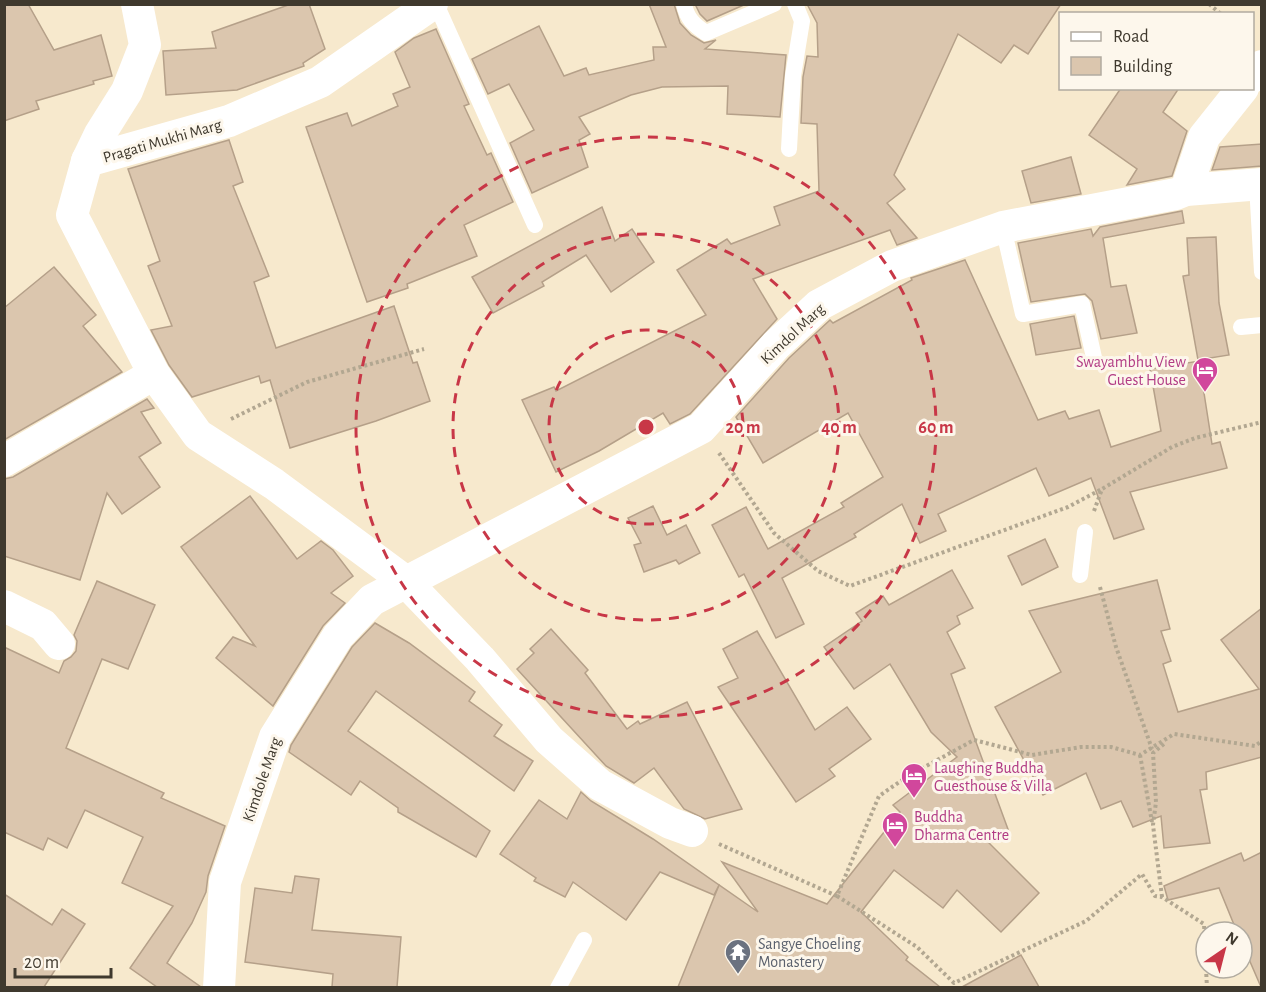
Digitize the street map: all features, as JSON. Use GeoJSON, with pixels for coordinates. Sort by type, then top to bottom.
{"type":"FeatureCollection","features":[{"type":"Feature","properties":{"kind":"street"},"geometry":{"type":"LineString","coordinates":[[87,161],[100,134],[127,90],[145,45],[137,4]]}},
{"type":"Feature","properties":{"kind":"street","name":"Pragati Mukhi Marg"},"geometry":{"type":"LineString","coordinates":[[198,435],[154,374],[72,214],[87,161],[229,121],[320,82],[434,4]]}},
{"type":"Feature","properties":{"kind":"street"},"geometry":{"type":"LineString","coordinates":[[1186,190],[1204,137],[1241,90]]}},
{"type":"Feature","properties":{"kind":"street","name":"Kimdol Marg"},"geometry":{"type":"LineString","coordinates":[[405,581],[701,428],[776,345],[819,305],[892,266],[1003,226],[1176,194],[1186,190],[1259,184]]}},
{"type":"Feature","properties":{"kind":"street"},"geometry":{"type":"LineString","coordinates":[[4,461],[154,374]]}},
{"type":"Feature","properties":{"kind":"street"},"geometry":{"type":"LineString","coordinates":[[198,435],[274,484],[405,581],[480,659],[549,740],[600,785],[670,823],[692,831]]}},
{"type":"Feature","properties":{"kind":"street","name":"Kimdole Marg"},"geometry":{"type":"LineString","coordinates":[[219,987],[225,882],[275,737],[338,636],[372,600],[405,581]]}},
{"type":"Feature","properties":{"kind":"street"},"geometry":{"type":"LineString","coordinates":[[4,606],[43,625],[59,644]]}},
{"type":"Feature","properties":{"kind":"lane"},"geometry":{"type":"LineString","coordinates":[[434,4],[535,225]]}},
{"type":"Feature","properties":{"kind":"lane"},"geometry":{"type":"LineString","coordinates":[[684,4],[687,16],[706,33],[774,4]]}},
{"type":"Feature","properties":{"kind":"lane"},"geometry":{"type":"LineString","coordinates":[[789,149],[793,76],[802,21],[795,4]]}},
{"type":"Feature","properties":{"kind":"lane"},"geometry":{"type":"LineString","coordinates":[[1259,184],[1262,272]]}},
{"type":"Feature","properties":{"kind":"lane"},"geometry":{"type":"LineString","coordinates":[[1003,226],[1023,314],[1082,304],[1095,362]]}},
{"type":"Feature","properties":{"kind":"lane"},"geometry":{"type":"LineString","coordinates":[[1241,327],[1262,325]]}},
{"type":"Feature","properties":{"kind":"lane"},"geometry":{"type":"LineString","coordinates":[[1080,575],[1085,532]]}},
{"type":"Feature","properties":{"kind":"lane"},"geometry":{"type":"LineString","coordinates":[[558,987],[584,940]]}},
{"type":"Feature","properties":{"kind":"path"},"geometry":{"type":"LineString","coordinates":[[198,435],[307,382],[424,349]]}},
{"type":"Feature","properties":{"kind":"path"},"geometry":{"type":"LineString","coordinates":[[701,428],[774,533],[818,571],[850,586],[1068,507],[1172,447],[1195,438],[1262,422]]}},
{"type":"Feature","properties":{"kind":"path"},"geometry":{"type":"LineString","coordinates":[[1102,489],[1085,532],[1116,647],[1152,749]]}},
{"type":"Feature","properties":{"kind":"path"},"geometry":{"type":"LineString","coordinates":[[1153,825],[1156,802],[1153,753],[1174,734]]}},
{"type":"Feature","properties":{"kind":"path"},"geometry":{"type":"LineString","coordinates":[[837,896],[879,796],[908,776],[974,740],[1032,755],[1081,747],[1111,747],[1140,755],[1174,734],[1255,746],[1262,741]]}},
{"type":"Feature","properties":{"kind":"path"},"geometry":{"type":"LineString","coordinates":[[1140,755],[1153,825],[1162,897]]}},
{"type":"Feature","properties":{"kind":"path"},"geometry":{"type":"LineString","coordinates":[[692,831],[837,896],[917,947],[954,983],[1086,921],[1142,874],[1155,896],[1162,897],[1198,920]]}},
{"type":"Feature","properties":{"kind":"building"},"geometry":{"type":"Polygon","coordinates":[[[4,4],[28,4],[54,50],[101,35],[112,76],[93,81],[94,84],[36,101],[39,109],[4,121],[4,4]]]}},
{"type":"Feature","properties":{"kind":"building"},"geometry":{"type":"Polygon","coordinates":[[[291,4],[309,4],[325,49],[303,63],[304,66],[237,90],[166,95],[163,51],[216,48],[212,32],[291,4]]]}},
{"type":"Feature","properties":{"kind":"building"},"geometry":{"type":"Polygon","coordinates":[[[649,4],[674,4],[680,23],[691,35],[704,43],[716,40],[705,49],[786,55],[780,117],[727,114],[728,86],[662,87],[631,95],[579,117],[590,134],[579,140],[588,167],[532,193],[510,143],[534,130],[509,84],[488,94],[472,59],[539,26],[564,76],[586,68],[589,75],[654,60],[653,47],[666,47],[649,4]]]}},
{"type":"Feature","properties":{"kind":"building"},"geometry":{"type":"Polygon","coordinates":[[[695,4],[746,4],[707,21],[695,4]]]}},
{"type":"Feature","properties":{"kind":"building"},"geometry":{"type":"Polygon","coordinates":[[[807,4],[1061,4],[1028,54],[1014,45],[1001,63],[958,34],[894,175],[905,189],[887,203],[917,238],[897,245],[890,230],[753,279],[777,319],[690,414],[670,424],[663,413],[599,451],[556,472],[522,400],[554,387],[556,391],[706,315],[677,270],[727,239],[731,244],[780,225],[774,207],[819,191],[817,124],[801,123],[803,77],[807,56],[818,57],[817,23],[807,4]]]}},
{"type":"Feature","properties":{"kind":"building"},"geometry":{"type":"Polygon","coordinates":[[[436,29],[469,104],[464,106],[487,155],[491,153],[513,202],[464,225],[477,256],[407,284],[408,288],[367,302],[306,127],[347,113],[352,126],[398,106],[393,94],[410,87],[395,52],[414,38],[436,29]]]}},
{"type":"Feature","properties":{"kind":"building"},"geometry":{"type":"Polygon","coordinates":[[[1120,90],[1178,90],[1163,112],[1187,131],[1172,176],[1127,185],[1137,169],[1089,135],[1120,90]]]}},
{"type":"Feature","properties":{"kind":"building"},"geometry":{"type":"Polygon","coordinates":[[[229,140],[243,182],[233,186],[269,276],[254,282],[276,348],[394,306],[413,363],[417,362],[430,401],[290,448],[270,380],[261,383],[259,376],[192,397],[169,365],[151,330],[172,326],[148,266],[160,261],[128,169],[229,140]]]}},
{"type":"Feature","properties":{"kind":"building"},"geometry":{"type":"Polygon","coordinates":[[[1262,144],[1262,166],[1212,170],[1220,147],[1262,144]]]}},
{"type":"Feature","properties":{"kind":"building"},"geometry":{"type":"Polygon","coordinates":[[[1071,157],[1081,194],[1031,203],[1022,171],[1071,157]]]}},
{"type":"Feature","properties":{"kind":"building"},"geometry":{"type":"Polygon","coordinates":[[[602,207],[615,241],[632,229],[654,262],[611,292],[586,255],[542,282],[544,286],[493,313],[472,277],[602,207]]]}},
{"type":"Feature","properties":{"kind":"building"},"geometry":{"type":"Polygon","coordinates":[[[1182,211],[1184,223],[1103,238],[1111,287],[1126,285],[1137,333],[1101,339],[1092,301],[1085,294],[1031,302],[1018,243],[1091,229],[1093,236],[1100,227],[1182,211]]]}},
{"type":"Feature","properties":{"kind":"building"},"geometry":{"type":"Polygon","coordinates":[[[1216,237],[1219,303],[1229,355],[1198,360],[1183,276],[1189,275],[1187,238],[1216,237]]]}},
{"type":"Feature","properties":{"kind":"building"},"geometry":{"type":"Polygon","coordinates":[[[965,260],[1038,420],[1065,411],[1069,419],[1099,410],[1111,447],[1161,431],[1150,369],[1199,361],[1212,444],[1220,442],[1227,468],[1130,492],[1144,529],[1114,539],[1091,478],[1049,496],[1036,468],[938,514],[946,531],[920,543],[902,504],[854,534],[856,537],[782,578],[804,624],[776,638],[744,574],[739,577],[712,525],[746,507],[768,549],[844,507],[841,503],[883,477],[848,413],[763,463],[736,417],[789,358],[830,320],[833,323],[912,280],[911,278],[965,260]]]}},
{"type":"Feature","properties":{"kind":"building"},"geometry":{"type":"Polygon","coordinates":[[[54,267],[96,315],[83,326],[122,372],[4,440],[4,308],[54,267]]]}},
{"type":"Feature","properties":{"kind":"building"},"geometry":{"type":"Polygon","coordinates":[[[1074,316],[1081,348],[1036,355],[1030,324],[1074,316]]]}},
{"type":"Feature","properties":{"kind":"building"},"geometry":{"type":"Polygon","coordinates":[[[147,399],[154,408],[141,412],[161,443],[139,457],[160,487],[122,514],[107,493],[80,580],[4,556],[4,479],[13,477],[147,399]]]}},
{"type":"Feature","properties":{"kind":"building"},"geometry":{"type":"Polygon","coordinates":[[[250,496],[297,559],[321,541],[333,550],[353,576],[331,593],[345,603],[323,626],[273,706],[216,658],[233,637],[255,646],[181,547],[250,496]]]}},
{"type":"Feature","properties":{"kind":"building"},"geometry":{"type":"Polygon","coordinates":[[[653,506],[667,535],[686,525],[700,553],[679,564],[676,560],[644,572],[634,545],[641,543],[628,518],[653,506]]]}},
{"type":"Feature","properties":{"kind":"building"},"geometry":{"type":"Polygon","coordinates":[[[1045,539],[1058,567],[1022,585],[1008,556],[1045,539]]]}},
{"type":"Feature","properties":{"kind":"building"},"geometry":{"type":"Polygon","coordinates":[[[952,570],[973,608],[957,616],[960,624],[947,632],[965,668],[951,674],[1009,832],[989,843],[1039,893],[1001,932],[957,890],[943,908],[894,870],[861,912],[908,957],[906,960],[940,987],[678,987],[719,885],[758,912],[722,862],[827,904],[900,812],[893,805],[957,757],[931,732],[890,664],[854,689],[824,647],[862,621],[856,613],[883,596],[889,605],[952,570]]]}},
{"type":"Feature","properties":{"kind":"building"},"geometry":{"type":"Polygon","coordinates":[[[1157,580],[1170,629],[1161,631],[1171,661],[1163,664],[1178,712],[1259,689],[1221,640],[1262,608],[1262,757],[1206,772],[1207,789],[1200,790],[1210,843],[1164,848],[1161,816],[1133,827],[1121,801],[1101,809],[1086,773],[1043,795],[995,707],[1061,672],[1029,611],[1157,580]]]}},
{"type":"Feature","properties":{"kind":"building"},"geometry":{"type":"Polygon","coordinates":[[[97,581],[155,605],[128,669],[102,659],[66,748],[164,793],[161,798],[225,826],[208,876],[206,892],[192,923],[167,963],[201,987],[157,987],[130,968],[173,906],[122,883],[143,837],[85,810],[67,848],[48,838],[43,850],[4,832],[4,647],[59,673],[64,661],[76,651],[77,641],[74,635],[97,581]]]}},
{"type":"Feature","properties":{"kind":"building"},"geometry":{"type":"Polygon","coordinates":[[[375,623],[409,643],[475,692],[469,701],[502,725],[494,736],[533,761],[514,791],[376,691],[348,731],[490,831],[476,857],[398,812],[398,808],[360,781],[351,795],[289,752],[291,745],[352,647],[375,623]]]}},
{"type":"Feature","properties":{"kind":"building"},"geometry":{"type":"Polygon","coordinates":[[[551,629],[588,670],[585,673],[627,729],[638,721],[640,724],[687,702],[742,809],[705,819],[684,809],[654,768],[634,783],[606,766],[517,669],[534,653],[530,649],[551,629]]]}},
{"type":"Feature","properties":{"kind":"building"},"geometry":{"type":"Polygon","coordinates":[[[757,631],[815,730],[847,707],[871,739],[829,769],[835,776],[796,802],[718,687],[738,678],[723,649],[757,631]]]}},
{"type":"Feature","properties":{"kind":"building"},"geometry":{"type":"Polygon","coordinates":[[[581,792],[591,801],[653,839],[719,885],[714,895],[660,872],[626,920],[573,882],[565,897],[534,881],[536,878],[500,854],[539,800],[567,819],[581,792]]]}},
{"type":"Feature","properties":{"kind":"building"},"geometry":{"type":"Polygon","coordinates":[[[1262,852],[1262,987],[1254,971],[1254,920],[1232,920],[1219,888],[1168,900],[1164,886],[1241,853],[1244,861],[1262,852]]]}},
{"type":"Feature","properties":{"kind":"building"},"geometry":{"type":"Polygon","coordinates":[[[295,876],[319,879],[312,930],[401,937],[397,987],[332,987],[333,974],[245,962],[255,888],[292,893],[295,876]]]}},
{"type":"Feature","properties":{"kind":"building"},"geometry":{"type":"Polygon","coordinates":[[[4,894],[52,925],[62,909],[85,924],[44,987],[4,987],[4,894]]]}},
{"type":"Feature","properties":{"kind":"building"},"geometry":{"type":"Polygon","coordinates":[[[1021,955],[1039,987],[962,987],[1021,955]]]}},
{"type":"Feature","properties":{"kind":"place","name":"Swayambhu View Guest House"},"geometry":{"type":"Point","coordinates":[1205,393]}},
{"type":"Feature","properties":{"kind":"place","name":"Laughing Buddha Guesthouse & Villa"},"geometry":{"type":"Point","coordinates":[914,799]}},
{"type":"Feature","properties":{"kind":"place","name":"Buddha Dharma Centre"},"geometry":{"type":"Point","coordinates":[895,848]}},
{"type":"Feature","properties":{"kind":"place","name":"Sangye Choeling Monastery"},"geometry":{"type":"Point","coordinates":[738,975]}}]}
